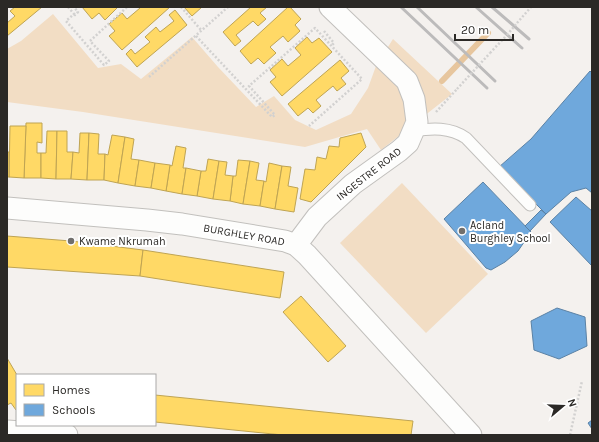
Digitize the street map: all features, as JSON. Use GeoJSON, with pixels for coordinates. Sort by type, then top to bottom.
{"type":"FeatureCollection","features":[{"type":"Feature","properties":{"kind":"street","name":"INGESTRE ROAD"},"geometry":{"type":"LineString","coordinates":[[296,245],[317,217],[353,184],[408,143],[417,122],[414,99],[407,81],[330,7]]}},
{"type":"Feature","properties":{"kind":"street","name":"BURGHLEY ROAD"},"geometry":{"type":"LineString","coordinates":[[7,208],[175,223],[285,241],[296,245],[307,254],[471,435]]}},
{"type":"Feature","properties":{"kind":"street"},"geometry":{"type":"LineString","coordinates":[[7,431],[67,435]]}},
{"type":"Feature","properties":{"kind":"lane"},"geometry":{"type":"LineString","coordinates":[[414,131],[450,130],[458,132],[466,138],[530,205]]}},
{"type":"Feature","properties":{"kind":"path"},"geometry":{"type":"LineString","coordinates":[[68,7],[74,14]]}},
{"type":"Feature","properties":{"kind":"path"},"geometry":{"type":"LineString","coordinates":[[74,7],[78,12],[66,21],[104,65],[109,62],[90,41],[127,7]]}},
{"type":"Feature","properties":{"kind":"path"},"geometry":{"type":"LineString","coordinates":[[181,7],[202,31]]}},
{"type":"Feature","properties":{"kind":"path"},"geometry":{"type":"LineString","coordinates":[[149,77],[228,7]]}},
{"type":"Feature","properties":{"kind":"path"},"geometry":{"type":"LineString","coordinates":[[452,94],[531,7]]}},
{"type":"Feature","properties":{"kind":"path"},"geometry":{"type":"LineString","coordinates":[[318,25],[334,43],[331,46]]}},
{"type":"Feature","properties":{"kind":"path"},"geometry":{"type":"LineString","coordinates":[[196,36],[272,117],[275,115],[248,86],[315,28],[362,79],[309,126]]}},
{"type":"Feature","properties":{"kind":"path"},"geometry":{"type":"LineString","coordinates":[[570,435],[582,381]]}},
{"type":"Feature","properties":{"kind":"shaded area"},"geometry":{"type":"Polygon","coordinates":[[[53,14],[98,68],[121,64],[141,79],[192,37],[256,107],[274,96],[295,120],[316,130],[351,114],[368,88],[376,66],[393,39],[452,94],[381,150],[367,129],[305,147],[83,112],[7,102],[7,49],[21,41],[53,14]]]}},
{"type":"Feature","properties":{"kind":"shaded area"},"geometry":{"type":"Polygon","coordinates":[[[402,183],[488,274],[426,333],[340,243],[402,183]]]}},
{"type":"Feature","properties":{"kind":"building: Homes"},"geometry":{"type":"Polygon","coordinates":[[[15,7],[42,7],[7,36],[7,23],[15,16],[10,11],[15,7]]]}},
{"type":"Feature","properties":{"kind":"building: Homes"},"geometry":{"type":"Polygon","coordinates":[[[82,7],[117,8],[105,20],[99,13],[92,19],[82,7]]]}},
{"type":"Feature","properties":{"kind":"building: Homes"},"geometry":{"type":"Polygon","coordinates":[[[139,7],[170,7],[122,50],[109,36],[115,31],[109,24],[122,13],[127,19],[140,8],[139,7]]]}},
{"type":"Feature","properties":{"kind":"building: Homes"},"geometry":{"type":"Polygon","coordinates":[[[184,7],[202,7],[192,16],[184,7]]]}},
{"type":"Feature","properties":{"kind":"building: Homes"},"geometry":{"type":"Polygon","coordinates":[[[251,7],[267,7],[260,13],[266,19],[258,26],[253,21],[236,35],[241,41],[235,46],[223,32],[251,7]]]}},
{"type":"Feature","properties":{"kind":"building: Homes"},"geometry":{"type":"Polygon","coordinates":[[[288,7],[290,7],[301,19],[295,25],[300,31],[288,42],[283,36],[270,47],[276,53],[264,64],[258,58],[251,64],[240,51],[288,7]]]}},
{"type":"Feature","properties":{"kind":"building: Homes"},"geometry":{"type":"Polygon","coordinates":[[[175,10],[187,25],[137,67],[126,54],[131,49],[135,54],[150,42],[145,37],[156,27],[160,32],[174,21],[169,15],[175,10]]]}},
{"type":"Feature","properties":{"kind":"building: Homes"},"geometry":{"type":"Polygon","coordinates":[[[307,37],[312,43],[319,38],[332,52],[282,96],[270,82],[276,77],[270,70],[282,59],[288,66],[301,55],[295,48],[307,37]]]}},
{"type":"Feature","properties":{"kind":"building: Homes"},"geometry":{"type":"Polygon","coordinates":[[[340,60],[349,71],[341,78],[346,84],[337,91],[333,86],[316,100],[321,106],[313,113],[308,108],[298,116],[288,104],[340,60]]]}},
{"type":"Feature","properties":{"kind":"building: Homes"},"geometry":{"type":"Polygon","coordinates":[[[26,123],[42,123],[42,143],[37,142],[37,153],[41,153],[41,178],[24,178],[26,123]]]}},
{"type":"Feature","properties":{"kind":"building: Homes"},"geometry":{"type":"Polygon","coordinates":[[[10,126],[26,126],[24,178],[9,177],[10,126]]]}},
{"type":"Feature","properties":{"kind":"building: Homes"},"geometry":{"type":"Polygon","coordinates":[[[47,131],[57,131],[56,179],[41,178],[41,153],[46,153],[47,131]]]}},
{"type":"Feature","properties":{"kind":"building: Homes"},"geometry":{"type":"Polygon","coordinates":[[[57,131],[67,131],[67,152],[73,152],[71,179],[56,179],[57,131]]]}},
{"type":"Feature","properties":{"kind":"building: Homes"},"geometry":{"type":"Polygon","coordinates":[[[80,133],[89,133],[87,180],[71,179],[73,152],[79,153],[80,133]]]}},
{"type":"Feature","properties":{"kind":"building: Homes"},"geometry":{"type":"Polygon","coordinates":[[[89,133],[99,134],[98,154],[105,154],[104,180],[87,180],[89,133]]]}},
{"type":"Feature","properties":{"kind":"building: Homes"},"geometry":{"type":"Polygon","coordinates":[[[361,133],[366,147],[311,202],[300,199],[305,169],[315,170],[317,157],[326,159],[329,146],[339,147],[340,138],[361,133]]]}},
{"type":"Feature","properties":{"kind":"building: Homes"},"geometry":{"type":"Polygon","coordinates":[[[112,135],[125,137],[118,183],[104,180],[105,154],[108,155],[112,135]]]}},
{"type":"Feature","properties":{"kind":"building: Homes"},"geometry":{"type":"Polygon","coordinates":[[[125,137],[134,139],[131,159],[139,160],[135,186],[118,183],[125,137]]]}},
{"type":"Feature","properties":{"kind":"building: Homes"},"geometry":{"type":"Polygon","coordinates":[[[176,146],[186,148],[183,168],[186,168],[182,194],[166,191],[170,165],[172,166],[176,146]]]}},
{"type":"Feature","properties":{"kind":"building: Homes"},"geometry":{"type":"Polygon","coordinates":[[[7,152],[9,152],[9,177],[7,177],[7,152]]]}},
{"type":"Feature","properties":{"kind":"building: Homes"},"geometry":{"type":"Polygon","coordinates":[[[208,159],[219,161],[213,199],[197,196],[201,171],[206,171],[208,159]]]}},
{"type":"Feature","properties":{"kind":"building: Homes"},"geometry":{"type":"Polygon","coordinates":[[[139,160],[155,163],[151,188],[135,186],[139,160]]]}},
{"type":"Feature","properties":{"kind":"building: Homes"},"geometry":{"type":"Polygon","coordinates":[[[238,160],[250,161],[243,204],[230,201],[233,176],[236,176],[238,160]]]}},
{"type":"Feature","properties":{"kind":"building: Homes"},"geometry":{"type":"Polygon","coordinates":[[[219,161],[227,162],[225,175],[233,176],[230,201],[213,199],[219,161]]]}},
{"type":"Feature","properties":{"kind":"building: Homes"},"geometry":{"type":"Polygon","coordinates":[[[250,161],[259,163],[256,180],[264,181],[260,206],[243,204],[250,161]]]}},
{"type":"Feature","properties":{"kind":"building: Homes"},"geometry":{"type":"Polygon","coordinates":[[[155,163],[170,165],[166,191],[151,188],[155,163]]]}},
{"type":"Feature","properties":{"kind":"building: Homes"},"geometry":{"type":"Polygon","coordinates":[[[269,163],[282,166],[275,209],[260,206],[264,181],[266,182],[269,163]]]}},
{"type":"Feature","properties":{"kind":"building: Homes"},"geometry":{"type":"Polygon","coordinates":[[[282,166],[291,167],[288,186],[298,188],[294,212],[275,209],[282,166]]]}},
{"type":"Feature","properties":{"kind":"building: Homes"},"geometry":{"type":"Polygon","coordinates":[[[186,168],[201,171],[197,196],[182,194],[186,168]]]}},
{"type":"Feature","properties":{"kind":"building: Homes"},"geometry":{"type":"Polygon","coordinates":[[[7,236],[71,241],[143,250],[140,276],[7,267],[7,236]]]}},
{"type":"Feature","properties":{"kind":"building: Homes"},"geometry":{"type":"Polygon","coordinates":[[[143,250],[284,272],[280,298],[140,276],[143,250]]]}},
{"type":"Feature","properties":{"kind":"building: Homes"},"geometry":{"type":"Polygon","coordinates":[[[301,296],[346,346],[328,362],[283,312],[301,296]]]}},
{"type":"Feature","properties":{"kind":"building: Homes"},"geometry":{"type":"Polygon","coordinates":[[[7,358],[16,374],[16,410],[11,403],[7,405],[7,358]]]}},
{"type":"Feature","properties":{"kind":"building: Homes"},"geometry":{"type":"Polygon","coordinates":[[[156,395],[413,421],[411,435],[283,435],[156,422],[156,395]]]}},
{"type":"Feature","properties":{"kind":"building: Schools"},"geometry":{"type":"Polygon","coordinates":[[[590,71],[592,73],[592,193],[586,188],[571,192],[546,214],[499,167],[531,139],[590,71]]]}},
{"type":"Feature","properties":{"kind":"building: Schools"},"geometry":{"type":"Polygon","coordinates":[[[483,182],[531,232],[518,251],[505,262],[491,270],[486,268],[444,219],[483,182]]]}},
{"type":"Feature","properties":{"kind":"building: Schools"},"geometry":{"type":"Polygon","coordinates":[[[576,197],[592,211],[592,266],[550,222],[576,197]]]}},
{"type":"Feature","properties":{"kind":"building: Schools"},"geometry":{"type":"Polygon","coordinates":[[[541,210],[546,214],[530,231],[525,226],[541,210]]]}},
{"type":"Feature","properties":{"kind":"building: Schools"},"geometry":{"type":"Polygon","coordinates":[[[557,308],[585,317],[587,346],[559,359],[534,350],[531,321],[557,308]]]}},
{"type":"Feature","properties":{"kind":"building: Schools"},"geometry":{"type":"Polygon","coordinates":[[[592,420],[592,429],[588,423],[592,420]]]}},
{"type":"Feature","properties":{"kind":"waterway"},"geometry":{"type":"LineString","coordinates":[[442,81],[488,33]]}},
{"type":"Feature","properties":{"kind":"railway"},"geometry":{"type":"LineString","coordinates":[[401,7],[487,88]]}},
{"type":"Feature","properties":{"kind":"railway"},"geometry":{"type":"LineString","coordinates":[[417,7],[495,81]]}},
{"type":"Feature","properties":{"kind":"railway"},"geometry":{"type":"LineString","coordinates":[[476,7],[522,48]]}},
{"type":"Feature","properties":{"kind":"railway"},"geometry":{"type":"LineString","coordinates":[[492,7],[529,39]]}},
{"type":"Feature","properties":{"kind":"place","name":"Acland Burghley School"},"geometry":{"type":"Point","coordinates":[462,231]}},
{"type":"Feature","properties":{"kind":"place","name":"Kwame Nkrumah"},"geometry":{"type":"Point","coordinates":[71,241]}}]}
